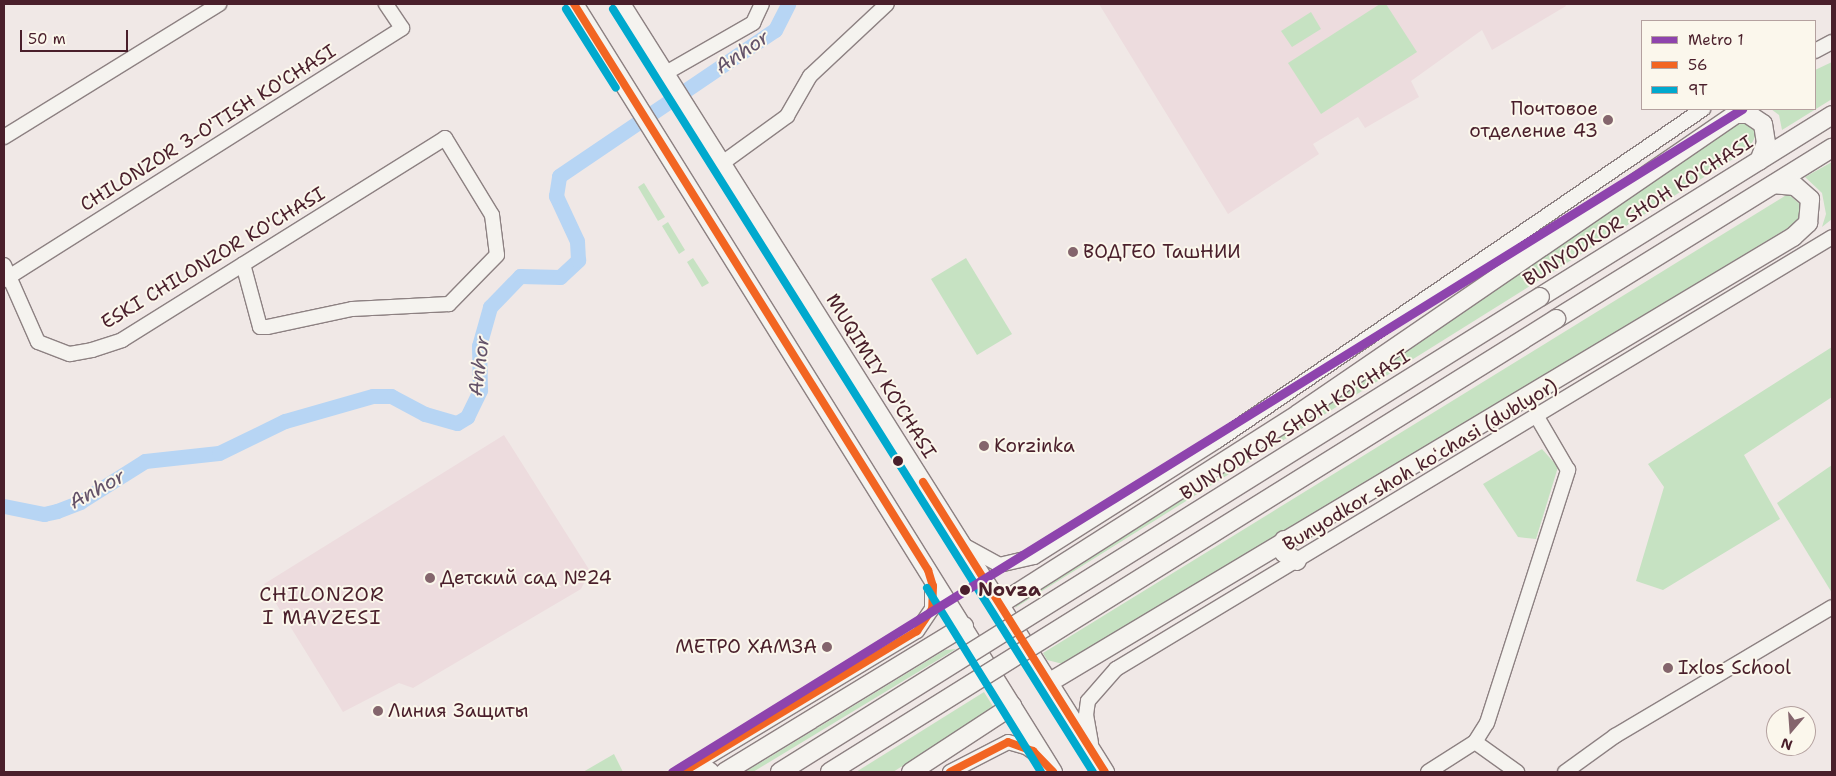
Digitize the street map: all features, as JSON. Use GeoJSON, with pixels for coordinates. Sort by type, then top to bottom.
{"type":"FeatureCollection","features":[{"type":"Feature","properties":{"kind":"main road"},"geometry":{"type":"LineString","coordinates":[[574,4],[964,626],[1052,771]]}},
{"type":"Feature","properties":{"kind":"main road","name":"MUQIMIY KO'CHASI"},"geometry":{"type":"LineString","coordinates":[[621,4],[1050,682],[1101,766]]}},
{"type":"Feature","properties":{"kind":"main road"},"geometry":{"type":"LineString","coordinates":[[1000,604],[1298,414],[1736,114],[1748,114],[1763,124],[1766,143],[1759,161]]}},
{"type":"Feature","properties":{"kind":"main road","name":"BUNYODKOR SHOH KO'CHASI"},"geometry":{"type":"LineString","coordinates":[[780,772],[1832,116]]}},
{"type":"Feature","properties":{"kind":"main road"},"geometry":{"type":"LineString","coordinates":[[830,772],[1832,148]]}},
{"type":"Feature","properties":{"kind":"main road"},"geometry":{"type":"LineString","coordinates":[[1050,682],[1284,540],[1793,237],[1808,223],[1810,199],[1795,186],[1774,184]]}},
{"type":"Feature","properties":{"kind":"main road"},"geometry":{"type":"LineString","coordinates":[[1284,540],[1284,554],[1297,561]]}},
{"type":"Feature","properties":{"kind":"main road"},"geometry":{"type":"LineString","coordinates":[[725,772],[964,626]]}},
{"type":"Feature","properties":{"kind":"main road"},"geometry":{"type":"LineString","coordinates":[[911,772],[1012,706]]}},
{"type":"Feature","properties":{"kind":"street"},"geometry":{"type":"LineString","coordinates":[[4,137],[219,4]]}},
{"type":"Feature","properties":{"kind":"street","name":"CHILONZOR 3-O'TISH KO'CHASI"},"geometry":{"type":"LineString","coordinates":[[6,273],[402,28],[386,4]]}},
{"type":"Feature","properties":{"kind":"street"},"geometry":{"type":"LineString","coordinates":[[667,78],[753,23],[762,4]]}},
{"type":"Feature","properties":{"kind":"street"},"geometry":{"type":"LineString","coordinates":[[722,164],[787,116],[810,76],[887,4]]}},
{"type":"Feature","properties":{"kind":"street"},"geometry":{"type":"LineString","coordinates":[[1816,50],[1832,42]]}},
{"type":"Feature","properties":{"kind":"street"},"geometry":{"type":"LineString","coordinates":[[958,538],[994,564],[1014,565],[1034,557],[1217,441],[1702,110]]}},
{"type":"Feature","properties":{"kind":"street","name":"ESKI CHILONZOR KO'CHASI"},"geometry":{"type":"LineString","coordinates":[[6,273],[38,342],[70,354],[122,340],[445,138],[492,216],[497,255],[448,304],[352,310],[260,327],[244,264]]}},
{"type":"Feature","properties":{"kind":"street","name":"Bunyodkor shoh koʻchasi (dublyor)"},"geometry":{"type":"LineString","coordinates":[[1101,766],[1086,715],[1096,687],[1116,669],[1537,417],[1832,237]]}},
{"type":"Feature","properties":{"kind":"street"},"geometry":{"type":"LineString","coordinates":[[1428,772],[1475,742],[1490,716],[1568,470],[1537,417]]}},
{"type":"Feature","properties":{"kind":"street"},"geometry":{"type":"LineString","coordinates":[[683,772],[704,768],[916,631],[934,600],[928,570]]}},
{"type":"Feature","properties":{"kind":"street"},"geometry":{"type":"LineString","coordinates":[[1565,772],[1615,736],[1832,607]]}},
{"type":"Feature","properties":{"kind":"street"},"geometry":{"type":"LineString","coordinates":[[950,772],[1008,742],[1026,747],[1052,771]]}},
{"type":"Feature","properties":{"kind":"street"},"geometry":{"type":"LineString","coordinates":[[1475,742],[1517,772]]}},
{"type":"Feature","properties":{"kind":"shaded area"},"geometry":{"type":"Polygon","coordinates":[[[1099,4],[1565,4],[1566,6],[1492,50],[1482,30],[1411,81],[1419,97],[1365,128],[1358,117],[1313,144],[1319,154],[1228,214],[1099,4]]]}},
{"type":"Feature","properties":{"kind":"shaded area","name":"Детский сад №24"},"geometry":{"type":"Polygon","coordinates":[[[504,435],[590,571],[581,589],[413,688],[399,683],[343,712],[264,584],[504,435]]]}},
{"type":"Feature","properties":{"kind":"green space"},"geometry":{"type":"Polygon","coordinates":[[[1380,4],[1386,4],[1417,52],[1321,114],[1288,63],[1380,4]]]}},
{"type":"Feature","properties":{"kind":"green space"},"geometry":{"type":"Polygon","coordinates":[[[1311,12],[1321,29],[1292,47],[1281,31],[1311,12]]]}},
{"type":"Feature","properties":{"kind":"green space"},"geometry":{"type":"Polygon","coordinates":[[[1832,62],[1832,99],[1816,109],[1816,70],[1832,62]]]}},
{"type":"Feature","properties":{"kind":"green space"},"geometry":{"type":"Polygon","coordinates":[[[1772,110],[1814,110],[1782,130],[1779,115],[1772,110]]]}},
{"type":"Feature","properties":{"kind":"green space"},"geometry":{"type":"Polygon","coordinates":[[[1747,123],[1757,133],[1749,149],[1015,608],[1020,600],[1286,432],[1734,125],[1747,123]]]}},
{"type":"Feature","properties":{"kind":"green space"},"geometry":{"type":"Polygon","coordinates":[[[1832,162],[1832,219],[1822,227],[1826,214],[1822,193],[1805,177],[1832,162]]]}},
{"type":"Feature","properties":{"kind":"green space"},"geometry":{"type":"Polygon","coordinates":[[[644,183],[665,217],[658,221],[638,187],[644,183]]]}},
{"type":"Feature","properties":{"kind":"green space"},"geometry":{"type":"Polygon","coordinates":[[[1788,194],[1801,205],[1798,222],[1071,660],[1063,664],[1047,660],[1043,653],[1788,194]]]}},
{"type":"Feature","properties":{"kind":"green space"},"geometry":{"type":"Polygon","coordinates":[[[668,222],[685,250],[679,254],[662,226],[668,222]]]}},
{"type":"Feature","properties":{"kind":"green space"},"geometry":{"type":"Polygon","coordinates":[[[693,258],[709,283],[702,287],[687,262],[693,258]]]}},
{"type":"Feature","properties":{"kind":"green space"},"geometry":{"type":"Polygon","coordinates":[[[966,258],[1012,334],[977,355],[931,279],[966,258]]]}},
{"type":"Feature","properties":{"kind":"green space"},"geometry":{"type":"Polygon","coordinates":[[[1832,347],[1832,397],[1744,455],[1780,519],[1663,590],[1636,581],[1664,487],[1648,464],[1832,347]]]}},
{"type":"Feature","properties":{"kind":"green space"},"geometry":{"type":"Polygon","coordinates":[[[1542,449],[1558,467],[1536,539],[1518,537],[1483,484],[1542,449]]]}},
{"type":"Feature","properties":{"kind":"green space"},"geometry":{"type":"Polygon","coordinates":[[[1832,465],[1832,593],[1777,503],[1832,465]]]}},
{"type":"Feature","properties":{"kind":"green space"},"geometry":{"type":"Polygon","coordinates":[[[956,649],[753,772],[745,772],[945,650],[956,649]]]}},
{"type":"Feature","properties":{"kind":"green space"},"geometry":{"type":"Polygon","coordinates":[[[984,692],[994,708],[893,772],[856,772],[984,692]]]}},
{"type":"Feature","properties":{"kind":"green space"},"geometry":{"type":"Polygon","coordinates":[[[614,754],[623,772],[583,772],[614,754]]]}},
{"type":"Feature","properties":{"kind":"waterway","name":"Anhor"},"geometry":{"type":"LineString","coordinates":[[4,506],[44,514],[57,511],[80,502],[145,461],[219,453],[285,421],[373,396],[391,396],[425,414],[457,423],[467,417],[480,390],[479,346],[490,307],[520,276],[560,277],[578,260],[577,241],[556,196],[559,176],[775,30],[788,4]]}},
{"type":"Feature","properties":{"kind":"metro line","name":"1"},"geometry":{"type":"LineString","coordinates":[[672,772],[1740,110]]}},
{"type":"Feature","properties":{"kind":"transit line","name":"56"},"geometry":{"type":"LineString","coordinates":[[574,4],[928,570],[933,586],[932,609],[917,631],[683,772]]}},
{"type":"Feature","properties":{"kind":"transit line","name":"9Т"},"geometry":{"type":"LineString","coordinates":[[566,9],[616,88]]}},
{"type":"Feature","properties":{"kind":"transit line","name":"9Т"},"geometry":{"type":"LineString","coordinates":[[613,9],[1093,772]]}},
{"type":"Feature","properties":{"kind":"transit line","name":"56"},"geometry":{"type":"LineString","coordinates":[[923,482],[1105,772]]}},
{"type":"Feature","properties":{"kind":"transit line","name":"9Т"},"geometry":{"type":"LineString","coordinates":[[927,588],[1041,772]]}},
{"type":"Feature","properties":{"kind":"transit line","name":"56"},"geometry":{"type":"LineString","coordinates":[[950,772],[1008,742],[1033,751],[1053,772]]}},
{"type":"Feature","properties":{"kind":"place","name":"Почтовое отделение 43"},"geometry":{"type":"Point","coordinates":[1608,120]}},
{"type":"Feature","properties":{"kind":"place","name":"ВОДГЕО ТашНИИ"},"geometry":{"type":"Point","coordinates":[1073,252]}},
{"type":"Feature","properties":{"kind":"place","name":"Korzinka"},"geometry":{"type":"Point","coordinates":[984,446]}},
{"type":"Feature","properties":{"kind":"place","name":"Детский сад №24"},"geometry":{"type":"Point","coordinates":[430,578]}},
{"type":"Feature","properties":{"kind":"place","name":"Novza"},"geometry":{"type":"Point","coordinates":[965,590]}},
{"type":"Feature","properties":{"kind":"place","name":"МЕТРО ХАМЗА"},"geometry":{"type":"Point","coordinates":[827,647]}},
{"type":"Feature","properties":{"kind":"place","name":"Ixlos School"},"geometry":{"type":"Point","coordinates":[1668,668]}},
{"type":"Feature","properties":{"kind":"place","name":"Линия Защиты"},"geometry":{"type":"Point","coordinates":[378,711]}},
{"type":"Feature","properties":{"kind":"district","name":"CHILONZOR I MAVZESI"},"geometry":{"type":"Point","coordinates":[322,606]}}]}
